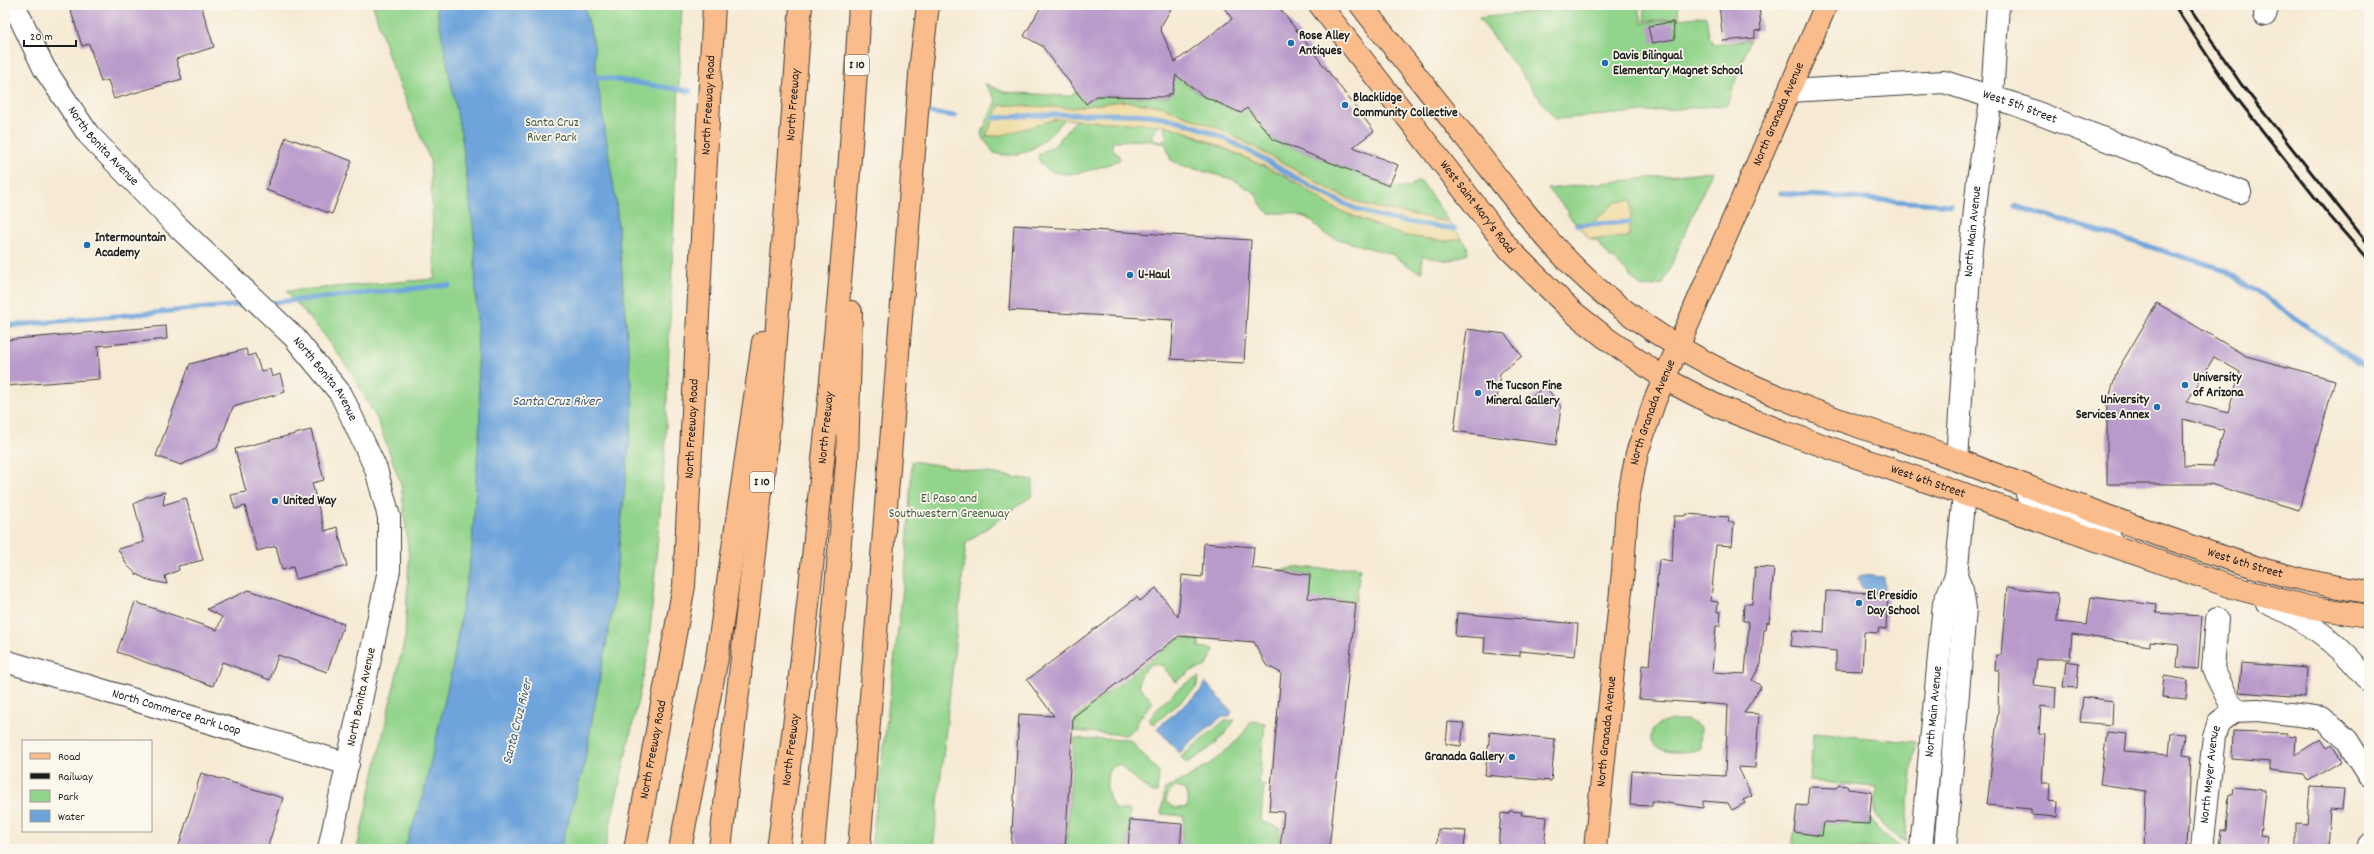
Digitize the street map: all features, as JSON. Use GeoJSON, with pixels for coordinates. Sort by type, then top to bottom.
{"type":"FeatureCollection","features":[{"type":"Feature","properties":{"kind":"main road","name":"North Freeway Road"},"geometry":{"type":"LineString","coordinates":[[635,849],[684,586],[714,5]]}},
{"type":"Feature","properties":{"kind":"main road","name":"North Freeway"},"geometry":{"type":"LineString","coordinates":[[720,849],[771,405],[794,115],[801,5]]}},
{"type":"Feature","properties":{"kind":"main road","name":"North Freeway"},"geometry":{"type":"LineString","coordinates":[[778,849],[796,726],[829,406],[853,126],[860,5]]}},
{"type":"Feature","properties":{"kind":"main road"},"geometry":{"type":"LineString","coordinates":[[859,849],[921,62],[928,5]]}},
{"type":"Feature","properties":{"kind":"main road","name":"West Saint Mary's Road"},"geometry":{"type":"LineString","coordinates":[[1320,5],[1510,250],[1573,312],[1611,342],[1664,379]]}},
{"type":"Feature","properties":{"kind":"main road","name":"North Granada Avenue"},"geometry":{"type":"LineString","coordinates":[[1595,849],[1630,483],[1637,453],[1664,379],[1826,5]]}},
{"type":"Feature","properties":{"kind":"main road"},"geometry":{"type":"LineString","coordinates":[[1367,7],[1550,243],[1606,296],[1678,347]]}},
{"type":"Feature","properties":{"kind":"main road"},"geometry":{"type":"LineString","coordinates":[[680,849],[717,658],[794,115]]}},
{"type":"Feature","properties":{"kind":"main road"},"geometry":{"type":"LineString","coordinates":[[813,849],[847,462],[852,264],[853,126]]}},
{"type":"Feature","properties":{"kind":"main road","name":"West 6th Street"},"geometry":{"type":"LineString","coordinates":[[1678,347],[1709,366],[1753,386],[1862,428],[1957,460],[2235,563],[2312,583],[2369,592]]}},
{"type":"Feature","properties":{"kind":"main road","name":"West 6th Street"},"geometry":{"type":"LineString","coordinates":[[1664,379],[1717,406],[1742,416],[2195,574],[2273,599],[2369,616]]}},
{"type":"Feature","properties":{"kind":"street","name":"North Bonita Avenue"},"geometry":{"type":"LineString","coordinates":[[14,5],[44,68],[88,134],[174,224],[294,337],[341,394],[376,468],[389,517],[389,570],[329,849]]}},
{"type":"Feature","properties":{"kind":"street","name":"North Main Avenue"},"geometry":{"type":"LineString","coordinates":[[1957,460],[1970,259],[1978,180],[1992,96],[1998,5]]}},
{"type":"Feature","properties":{"kind":"street","name":"West 5th Street"},"geometry":{"type":"LineString","coordinates":[[1789,91],[1929,81],[1957,85],[1992,96],[2240,192]]}},
{"type":"Feature","properties":{"kind":"street","name":"West 6th Street"},"geometry":{"type":"LineString","coordinates":[[1989,473],[2107,537],[2278,607],[2316,628],[2345,653],[2369,682]]}},
{"type":"Feature","properties":{"kind":"street","name":"North Main Avenue"},"geometry":{"type":"LineString","coordinates":[[1921,849],[1944,604],[1956,576],[1964,494]]}},
{"type":"Feature","properties":{"kind":"street","name":"North Main Avenue"},"geometry":{"type":"LineString","coordinates":[[1945,849],[1965,609],[1962,590],[1956,576]]}},
{"type":"Feature","properties":{"kind":"street","name":"North Meyer Avenue"},"geometry":{"type":"LineString","coordinates":[[2202,849],[2214,736],[2219,722],[2234,711],[2213,669],[2217,619]]}},
{"type":"Feature","properties":{"kind":"street","name":"North Commerce Park Loop"},"geometry":{"type":"LineString","coordinates":[[5,661],[348,764]]}},
{"type":"Feature","properties":{"kind":"street"},"geometry":{"type":"LineString","coordinates":[[2234,711],[2258,710],[2322,718],[2348,740],[2369,775]]}},
{"type":"Feature","properties":{"kind":"green space","name":"Santa Cruz River Park"},"geometry":{"type":"Polygon","coordinates":[[[373,5],[682,5],[665,453],[648,655],[605,849],[357,849],[405,637],[409,557],[401,484],[377,419],[349,369],[322,332],[286,291],[435,279],[430,160],[389,58],[373,5]]]}},
{"type":"Feature","properties":{"kind":"green space"},"geometry":{"type":"Polygon","coordinates":[[[1588,5],[1638,5],[1643,23],[1706,16],[1709,36],[1714,45],[1750,39],[1727,105],[1555,119],[1479,18],[1588,5]]]}},
{"type":"Feature","properties":{"kind":"green space"},"geometry":{"type":"Polygon","coordinates":[[[1644,5],[1678,5],[1679,18],[1645,21],[1644,5]]]}},
{"type":"Feature","properties":{"kind":"green space"},"geometry":{"type":"Polygon","coordinates":[[[1175,76],[1203,96],[1241,113],[1247,108],[1274,140],[1389,186],[1408,188],[1416,182],[1422,182],[1449,222],[1368,206],[1347,199],[1233,135],[1160,106],[1122,101],[1072,108],[1000,105],[986,136],[1056,119],[1065,119],[1043,141],[1026,152],[1016,154],[1005,155],[994,153],[981,135],[996,100],[984,83],[1004,92],[1068,96],[1077,92],[1086,103],[1096,96],[1168,97],[1168,94],[1172,94],[1175,76]]]}},
{"type":"Feature","properties":{"kind":"green space"},"geometry":{"type":"Polygon","coordinates":[[[1076,120],[1158,124],[1156,130],[1151,134],[1154,140],[1163,141],[1167,137],[1164,131],[1165,125],[1172,126],[1286,176],[1334,208],[1406,236],[1445,241],[1462,239],[1467,245],[1468,253],[1450,261],[1422,256],[1422,272],[1413,269],[1391,254],[1334,238],[1323,233],[1314,223],[1305,217],[1290,213],[1269,213],[1263,208],[1255,193],[1232,179],[1180,165],[1170,159],[1166,144],[1143,140],[1113,141],[1112,147],[1120,158],[1118,161],[1075,173],[1063,174],[1053,172],[1045,167],[1038,158],[1040,153],[1054,146],[1076,120]]]}},
{"type":"Feature","properties":{"kind":"green space"},"geometry":{"type":"Polygon","coordinates":[[[1712,171],[1663,284],[1642,288],[1613,258],[1610,258],[1597,241],[1590,239],[1594,239],[1580,223],[1575,223],[1567,214],[1569,212],[1547,189],[1712,171]]]}},
{"type":"Feature","properties":{"kind":"green space","name":"El Paso and Southwestern Greenway"},"geometry":{"type":"Polygon","coordinates":[[[912,461],[1033,480],[1032,496],[966,543],[933,849],[871,849],[906,564],[912,461]]]}},
{"type":"Feature","properties":{"kind":"green space"},"geometry":{"type":"Polygon","coordinates":[[[1353,566],[1360,568],[1356,601],[1331,599],[1331,603],[1309,602],[1311,574],[1279,570],[1288,568],[1335,569],[1353,566]]]}},
{"type":"Feature","properties":{"kind":"green space"},"geometry":{"type":"Polygon","coordinates":[[[1179,638],[1199,640],[1199,647],[1214,649],[1207,666],[1191,671],[1175,682],[1162,665],[1151,664],[1140,675],[1139,686],[1153,702],[1136,723],[1137,726],[1126,735],[1074,731],[1075,718],[1179,638]]]}},
{"type":"Feature","properties":{"kind":"green space"},"geometry":{"type":"Polygon","coordinates":[[[1199,677],[1196,688],[1153,725],[1149,719],[1165,700],[1191,680],[1199,677]]]}},
{"type":"Feature","properties":{"kind":"green space"},"geometry":{"type":"Polygon","coordinates":[[[1235,720],[1214,745],[1200,755],[1186,763],[1181,757],[1224,721],[1235,720]]]}},
{"type":"Feature","properties":{"kind":"green space"},"geometry":{"type":"Polygon","coordinates":[[[1673,720],[1687,720],[1701,727],[1700,749],[1687,752],[1671,752],[1658,747],[1653,743],[1651,736],[1654,729],[1662,723],[1673,720]]]}},
{"type":"Feature","properties":{"kind":"green space"},"geometry":{"type":"Polygon","coordinates":[[[1252,721],[1265,723],[1259,784],[1264,784],[1261,821],[1280,828],[1279,849],[1182,849],[1184,816],[1161,814],[1165,789],[1202,769],[1224,753],[1252,721]],[[1175,787],[1167,794],[1166,802],[1174,808],[1186,808],[1188,801],[1184,789],[1175,787]]]}},
{"type":"Feature","properties":{"kind":"green space"},"geometry":{"type":"Polygon","coordinates":[[[1813,733],[1915,742],[1905,842],[1884,827],[1875,814],[1876,787],[1810,781],[1813,733]]]}},
{"type":"Feature","properties":{"kind":"green space"},"geometry":{"type":"Polygon","coordinates":[[[1074,738],[1130,740],[1159,772],[1157,793],[1153,793],[1134,779],[1119,764],[1109,770],[1107,785],[1110,800],[1115,810],[1130,810],[1127,849],[1066,849],[1074,738]]]}},
{"type":"Feature","properties":{"kind":"green space"},"geometry":{"type":"Polygon","coordinates":[[[1870,817],[1879,831],[1903,849],[1792,849],[1794,832],[1822,836],[1824,822],[1869,824],[1870,817]]]}},
{"type":"Feature","properties":{"kind":"sand"},"geometry":{"type":"Polygon","coordinates":[[[1122,101],[1160,106],[1223,130],[1342,196],[1368,206],[1449,222],[1462,239],[1445,241],[1406,236],[1390,231],[1334,208],[1286,176],[1193,134],[1165,125],[1056,119],[1003,135],[986,136],[1000,105],[1072,108],[1122,101]]]}},
{"type":"Feature","properties":{"kind":"sand"},"geometry":{"type":"Polygon","coordinates":[[[1632,200],[1629,237],[1590,239],[1575,223],[1591,224],[1616,202],[1632,200]]]}},
{"type":"Feature","properties":{"kind":"water","name":"Santa Cruz River"},"geometry":{"type":"Polygon","coordinates":[[[436,5],[584,5],[594,45],[597,78],[616,202],[633,406],[613,606],[583,770],[560,849],[404,849],[422,800],[453,664],[472,547],[480,419],[474,235],[462,139],[436,5]]]}},
{"type":"Feature","properties":{"kind":"water"},"geometry":{"type":"Polygon","coordinates":[[[1862,575],[1884,577],[1884,591],[1872,591],[1861,587],[1858,577],[1862,575]]]}},
{"type":"Feature","properties":{"kind":"water"},"geometry":{"type":"Polygon","coordinates":[[[1205,682],[1232,712],[1228,717],[1221,717],[1179,753],[1157,728],[1201,691],[1205,682]]]}},
{"type":"Feature","properties":{"kind":"building"},"geometry":{"type":"Polygon","coordinates":[[[69,5],[201,5],[214,47],[176,59],[182,79],[114,99],[108,80],[101,82],[89,44],[82,46],[69,5]]]}},
{"type":"Feature","properties":{"kind":"building"},"geometry":{"type":"Polygon","coordinates":[[[1042,5],[1173,5],[1160,28],[1175,62],[1232,19],[1222,5],[1277,5],[1374,131],[1353,147],[1398,165],[1389,186],[1274,140],[1247,108],[1241,113],[1203,96],[1176,75],[1172,94],[1168,94],[1168,97],[1096,96],[1086,104],[1042,46],[1024,36],[1042,5]]]}},
{"type":"Feature","properties":{"kind":"building"},"geometry":{"type":"Polygon","coordinates":[[[1719,5],[1759,5],[1761,30],[1755,31],[1755,38],[1723,41],[1719,5]]]}},
{"type":"Feature","properties":{"kind":"building"},"geometry":{"type":"Polygon","coordinates":[[[1673,22],[1675,39],[1652,43],[1648,26],[1673,22]]]}},
{"type":"Feature","properties":{"kind":"building"},"geometry":{"type":"Polygon","coordinates":[[[286,137],[352,161],[332,214],[266,190],[286,137]]]}},
{"type":"Feature","properties":{"kind":"building","name":"U-Haul"},"geometry":{"type":"Polygon","coordinates":[[[1014,225],[1251,240],[1244,363],[1171,359],[1174,320],[1009,310],[1014,225]]]}},
{"type":"Feature","properties":{"kind":"building","name":"University Services Annex"},"geometry":{"type":"Polygon","coordinates":[[[2157,303],[2246,356],[2335,380],[2299,510],[2210,484],[2107,484],[2107,405],[2117,371],[2157,303]],[[2214,357],[2187,402],[2228,413],[2240,372],[2214,357]],[[2183,419],[2184,466],[2213,467],[2224,430],[2183,419]]]}},
{"type":"Feature","properties":{"kind":"building"},"geometry":{"type":"Polygon","coordinates":[[[166,326],[167,339],[98,346],[100,379],[5,386],[5,340],[166,326]]]}},
{"type":"Feature","properties":{"kind":"building","name":"The Tucson Fine Mineral Gallery"},"geometry":{"type":"Polygon","coordinates":[[[1467,329],[1505,334],[1522,356],[1500,373],[1497,399],[1524,403],[1545,386],[1561,407],[1556,445],[1454,431],[1467,329]]]}},
{"type":"Feature","properties":{"kind":"building"},"geometry":{"type":"Polygon","coordinates":[[[246,349],[248,356],[255,354],[261,371],[270,369],[272,377],[280,374],[285,392],[233,407],[217,448],[181,465],[156,456],[190,364],[246,349]]]}},
{"type":"Feature","properties":{"kind":"building","name":"United Way"},"geometry":{"type":"Polygon","coordinates":[[[311,430],[324,480],[312,483],[325,531],[337,527],[347,566],[296,579],[293,567],[282,570],[276,546],[257,551],[245,506],[235,509],[231,495],[246,492],[235,449],[311,430]]]}},
{"type":"Feature","properties":{"kind":"building"},"geometry":{"type":"Polygon","coordinates":[[[165,492],[163,505],[186,498],[203,560],[178,566],[179,570],[165,576],[167,584],[148,580],[136,574],[127,565],[118,549],[144,542],[134,504],[146,497],[165,492]]]}},
{"type":"Feature","properties":{"kind":"building"},"geometry":{"type":"Polygon","coordinates":[[[1686,514],[1729,517],[1728,522],[1734,522],[1732,546],[1716,545],[1711,601],[1718,602],[1717,612],[1721,612],[1720,626],[1716,626],[1712,672],[1745,674],[1749,624],[1748,621],[1743,621],[1744,604],[1752,604],[1755,567],[1774,568],[1769,623],[1767,622],[1766,630],[1764,630],[1761,664],[1752,680],[1761,686],[1744,713],[1759,714],[1755,768],[1738,767],[1752,796],[1743,800],[1745,803],[1732,810],[1728,803],[1703,801],[1703,808],[1652,801],[1652,806],[1630,805],[1632,771],[1725,776],[1728,705],[1639,699],[1642,665],[1649,666],[1659,559],[1672,561],[1674,516],[1685,516],[1686,514]]]}},
{"type":"Feature","properties":{"kind":"building"},"geometry":{"type":"Polygon","coordinates":[[[1204,543],[1254,547],[1252,568],[1310,575],[1308,598],[1356,603],[1329,849],[1280,849],[1284,812],[1269,811],[1281,673],[1266,665],[1254,642],[1179,636],[1073,717],[1065,849],[1011,849],[1019,714],[1054,716],[1027,680],[1137,597],[1140,601],[1156,588],[1178,617],[1182,575],[1202,577],[1204,543]]]}},
{"type":"Feature","properties":{"kind":"building"},"geometry":{"type":"Polygon","coordinates":[[[2007,587],[2058,593],[2057,622],[2087,625],[2091,597],[2157,605],[2156,613],[2202,616],[2198,669],[2177,667],[2179,645],[2150,642],[2150,646],[2072,634],[2070,659],[2037,659],[2034,685],[2056,688],[2055,708],[2041,706],[2039,734],[2045,735],[2042,783],[2050,783],[2049,801],[2058,802],[2057,817],[2031,815],[2031,809],[1987,805],[1998,712],[1999,670],[1995,670],[1996,655],[2001,655],[2007,587]]]}},
{"type":"Feature","properties":{"kind":"building"},"geometry":{"type":"Polygon","coordinates":[[[249,590],[344,624],[327,672],[278,655],[270,680],[222,662],[213,686],[117,652],[135,602],[217,630],[222,617],[207,609],[249,590]]]}},
{"type":"Feature","properties":{"kind":"building"},"geometry":{"type":"Polygon","coordinates":[[[1826,591],[1880,593],[1880,596],[1888,596],[1886,629],[1879,628],[1878,633],[1864,632],[1862,671],[1836,670],[1836,651],[1791,646],[1793,630],[1824,633],[1826,591]]]}},
{"type":"Feature","properties":{"kind":"building"},"geometry":{"type":"Polygon","coordinates":[[[1457,613],[1578,624],[1575,656],[1520,651],[1520,656],[1484,653],[1485,638],[1455,636],[1457,613]]]}},
{"type":"Feature","properties":{"kind":"building"},"geometry":{"type":"Polygon","coordinates":[[[2066,661],[2079,663],[2077,688],[2063,687],[2066,661]]]}},
{"type":"Feature","properties":{"kind":"building"},"geometry":{"type":"Polygon","coordinates":[[[2241,663],[2307,668],[2305,697],[2239,692],[2241,663]]]}},
{"type":"Feature","properties":{"kind":"building"},"geometry":{"type":"Polygon","coordinates":[[[2164,676],[2188,680],[2186,699],[2162,697],[2164,676]]]}},
{"type":"Feature","properties":{"kind":"building"},"geometry":{"type":"Polygon","coordinates":[[[2083,697],[2113,701],[2112,725],[2080,722],[2083,697]]]}},
{"type":"Feature","properties":{"kind":"building"},"geometry":{"type":"Polygon","coordinates":[[[1448,722],[1464,723],[1461,746],[1446,744],[1448,722]]]}},
{"type":"Feature","properties":{"kind":"building"},"geometry":{"type":"Polygon","coordinates":[[[2233,731],[2287,733],[2287,735],[2296,736],[2295,755],[2321,739],[2327,748],[2332,745],[2342,761],[2308,781],[2304,774],[2270,770],[2270,762],[2232,759],[2233,731]]]}},
{"type":"Feature","properties":{"kind":"building"},"geometry":{"type":"Polygon","coordinates":[[[1490,732],[1555,739],[1551,781],[1485,775],[1490,732]]]}},
{"type":"Feature","properties":{"kind":"building"},"geometry":{"type":"Polygon","coordinates":[[[2107,732],[2127,734],[2125,751],[2169,755],[2171,733],[2185,734],[2183,755],[2191,756],[2187,849],[2144,849],[2146,791],[2100,784],[2107,732]]]}},
{"type":"Feature","properties":{"kind":"building"},"geometry":{"type":"Polygon","coordinates":[[[201,773],[283,798],[267,849],[178,849],[201,773]]]}},
{"type":"Feature","properties":{"kind":"building"},"geometry":{"type":"Polygon","coordinates":[[[1839,785],[1847,786],[1848,789],[1872,792],[1869,824],[1824,822],[1822,836],[1794,832],[1797,805],[1807,806],[1809,787],[1836,788],[1839,785]]]}},
{"type":"Feature","properties":{"kind":"building"},"geometry":{"type":"Polygon","coordinates":[[[2233,787],[2265,790],[2260,835],[2267,836],[2265,849],[2219,849],[2221,830],[2226,831],[2229,795],[2232,795],[2233,787]]]}},
{"type":"Feature","properties":{"kind":"building"},"geometry":{"type":"Polygon","coordinates":[[[2310,787],[2344,789],[2342,810],[2330,809],[2327,849],[2296,849],[2296,823],[2307,824],[2310,787]]]}},
{"type":"Feature","properties":{"kind":"building"},"geometry":{"type":"Polygon","coordinates":[[[1509,811],[1522,812],[1521,815],[1547,817],[1544,849],[1498,847],[1501,813],[1508,814],[1509,811]]]}},
{"type":"Feature","properties":{"kind":"building"},"geometry":{"type":"Polygon","coordinates":[[[1130,820],[1182,824],[1180,849],[1128,849],[1130,820]]]}},
{"type":"Feature","properties":{"kind":"building"},"geometry":{"type":"Polygon","coordinates":[[[1438,829],[1466,831],[1464,848],[1437,846],[1438,829]]]}},
{"type":"Feature","properties":{"kind":"waterway"},"geometry":{"type":"LineString","coordinates":[[592,76],[690,91]]}},
{"type":"Feature","properties":{"kind":"waterway"},"geometry":{"type":"LineString","coordinates":[[932,113],[955,116]]}},
{"type":"Feature","properties":{"kind":"waterway"},"geometry":{"type":"LineString","coordinates":[[995,118],[1074,114],[1159,116],[1192,125],[1240,146],[1330,197],[1354,208],[1391,219],[1455,229]]}},
{"type":"Feature","properties":{"kind":"waterway"},"geometry":{"type":"LineString","coordinates":[[1781,193],[1951,205]]}},
{"type":"Feature","properties":{"kind":"waterway"},"geometry":{"type":"LineString","coordinates":[[2015,206],[2223,269],[2369,369]]}},
{"type":"Feature","properties":{"kind":"waterway"},"geometry":{"type":"LineString","coordinates":[[1577,225],[1629,222]]}},
{"type":"Feature","properties":{"kind":"waterway"},"geometry":{"type":"LineString","coordinates":[[267,303],[449,285]]}},
{"type":"Feature","properties":{"kind":"waterway"},"geometry":{"type":"LineString","coordinates":[[5,326],[251,304]]}},
{"type":"Feature","properties":{"kind":"railway"},"geometry":{"type":"LineString","coordinates":[[2174,5],[2228,87],[2328,214],[2369,261]]}},
{"type":"Feature","properties":{"kind":"railway"},"geometry":{"type":"LineString","coordinates":[[2188,5],[2241,84],[2369,245]]}},
{"type":"Feature","properties":{"kind":"place","name":"Rose Alley Antiques"},"geometry":{"type":"Point","coordinates":[1291,43]}},
{"type":"Feature","properties":{"kind":"place","name":"Davis Bilingual Elementary Magnet School"},"geometry":{"type":"Point","coordinates":[1605,63]}},
{"type":"Feature","properties":{"kind":"place","name":"Blacklidge Community Collective"},"geometry":{"type":"Point","coordinates":[1345,105]}},
{"type":"Feature","properties":{"kind":"place","name":"Intermountain Academy"},"geometry":{"type":"Point","coordinates":[87,245]}},
{"type":"Feature","properties":{"kind":"place","name":"U-Haul"},"geometry":{"type":"Point","coordinates":[1130,275]}},
{"type":"Feature","properties":{"kind":"place","name":"University of Arizona"},"geometry":{"type":"Point","coordinates":[2185,385]}},
{"type":"Feature","properties":{"kind":"place","name":"The Tucson Fine Mineral Gallery"},"geometry":{"type":"Point","coordinates":[1478,393]}},
{"type":"Feature","properties":{"kind":"place","name":"University Services Annex"},"geometry":{"type":"Point","coordinates":[2157,407]}},
{"type":"Feature","properties":{"kind":"place","name":"United Way"},"geometry":{"type":"Point","coordinates":[275,501]}},
{"type":"Feature","properties":{"kind":"place","name":"El Presidio Day School"},"geometry":{"type":"Point","coordinates":[1859,603]}},
{"type":"Feature","properties":{"kind":"place","name":"Granada Gallery"},"geometry":{"type":"Point","coordinates":[1512,757]}}]}
